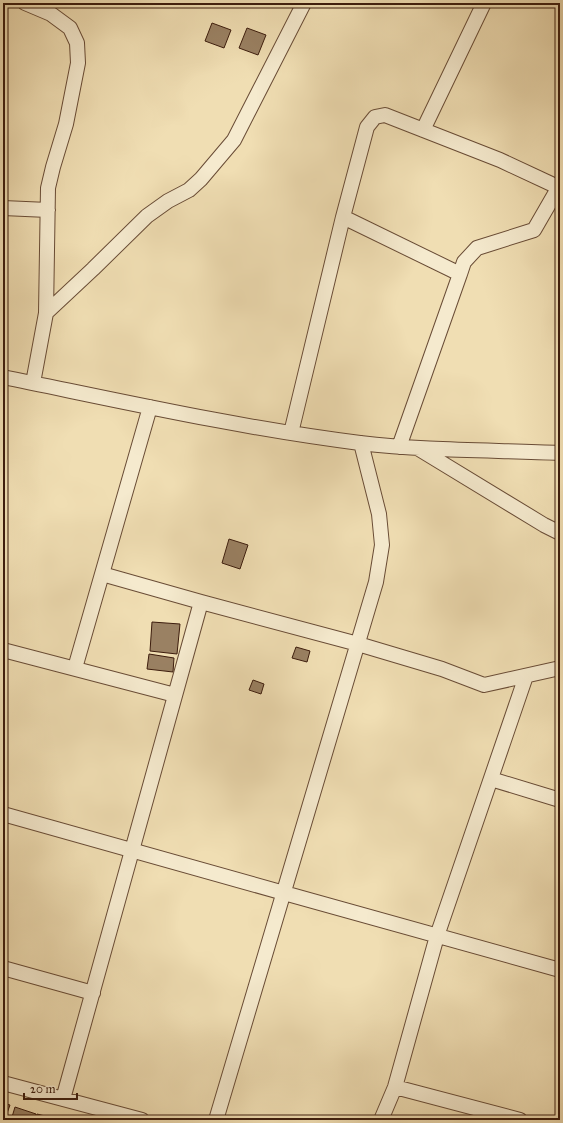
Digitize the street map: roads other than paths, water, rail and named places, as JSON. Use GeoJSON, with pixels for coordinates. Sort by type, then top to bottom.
{"type":"FeatureCollection","features":[{"type":"Feature","properties":{"kind":"street"},"geometry":{"type":"LineString","coordinates":[[25,3],[51,14],[70,28],[77,43],[78,63],[66,124],[48,188],[46,313],[33,383]]}},
{"type":"Feature","properties":{"kind":"street"},"geometry":{"type":"LineString","coordinates":[[46,313],[147,216],[168,201],[193,187],[234,140],[304,3]]}},
{"type":"Feature","properties":{"kind":"street"},"geometry":{"type":"LineString","coordinates":[[423,130],[484,3]]}},
{"type":"Feature","properties":{"kind":"street"},"geometry":{"type":"LineString","coordinates":[[291,433],[343,217],[367,127],[375,117],[386,115],[500,160],[560,187],[534,230],[477,248],[464,262],[400,447]]}},
{"type":"Feature","properties":{"kind":"street"},"geometry":{"type":"LineString","coordinates":[[3,208],[48,210]]}},
{"type":"Feature","properties":{"kind":"street"},"geometry":{"type":"LineString","coordinates":[[343,217],[460,274]]}},
{"type":"Feature","properties":{"kind":"street"},"geometry":{"type":"LineString","coordinates":[[3,377],[150,407],[291,433],[361,443],[416,448],[560,453]]}},
{"type":"Feature","properties":{"kind":"street"},"geometry":{"type":"LineString","coordinates":[[75,668],[150,407]]}},
{"type":"Feature","properties":{"kind":"street"},"geometry":{"type":"LineString","coordinates":[[216,1120],[376,582],[382,545],[379,514],[361,443]]}},
{"type":"Feature","properties":{"kind":"street"},"geometry":{"type":"LineString","coordinates":[[416,448],[560,534]]}},
{"type":"Feature","properties":{"kind":"street"},"geometry":{"type":"LineString","coordinates":[[102,574],[358,644],[442,669],[484,685],[560,668]]}},
{"type":"Feature","properties":{"kind":"street"},"geometry":{"type":"LineString","coordinates":[[63,1099],[201,602]]}},
{"type":"Feature","properties":{"kind":"street"},"geometry":{"type":"LineString","coordinates":[[3,650],[175,695]]}},
{"type":"Feature","properties":{"kind":"street"},"geometry":{"type":"LineString","coordinates":[[380,1120],[395,1087],[437,936],[526,676]]}},
{"type":"Feature","properties":{"kind":"street"},"geometry":{"type":"LineString","coordinates":[[491,778],[560,800]]}},
{"type":"Feature","properties":{"kind":"street"},"geometry":{"type":"LineString","coordinates":[[3,814],[284,894],[560,970]]}},
{"type":"Feature","properties":{"kind":"street"},"geometry":{"type":"LineString","coordinates":[[3,968],[93,993]]}},
{"type":"Feature","properties":{"kind":"street"},"geometry":{"type":"LineString","coordinates":[[3,1083],[142,1120]]}},
{"type":"Feature","properties":{"kind":"street"},"geometry":{"type":"LineString","coordinates":[[395,1087],[478,1115],[520,1120]]}}]}
